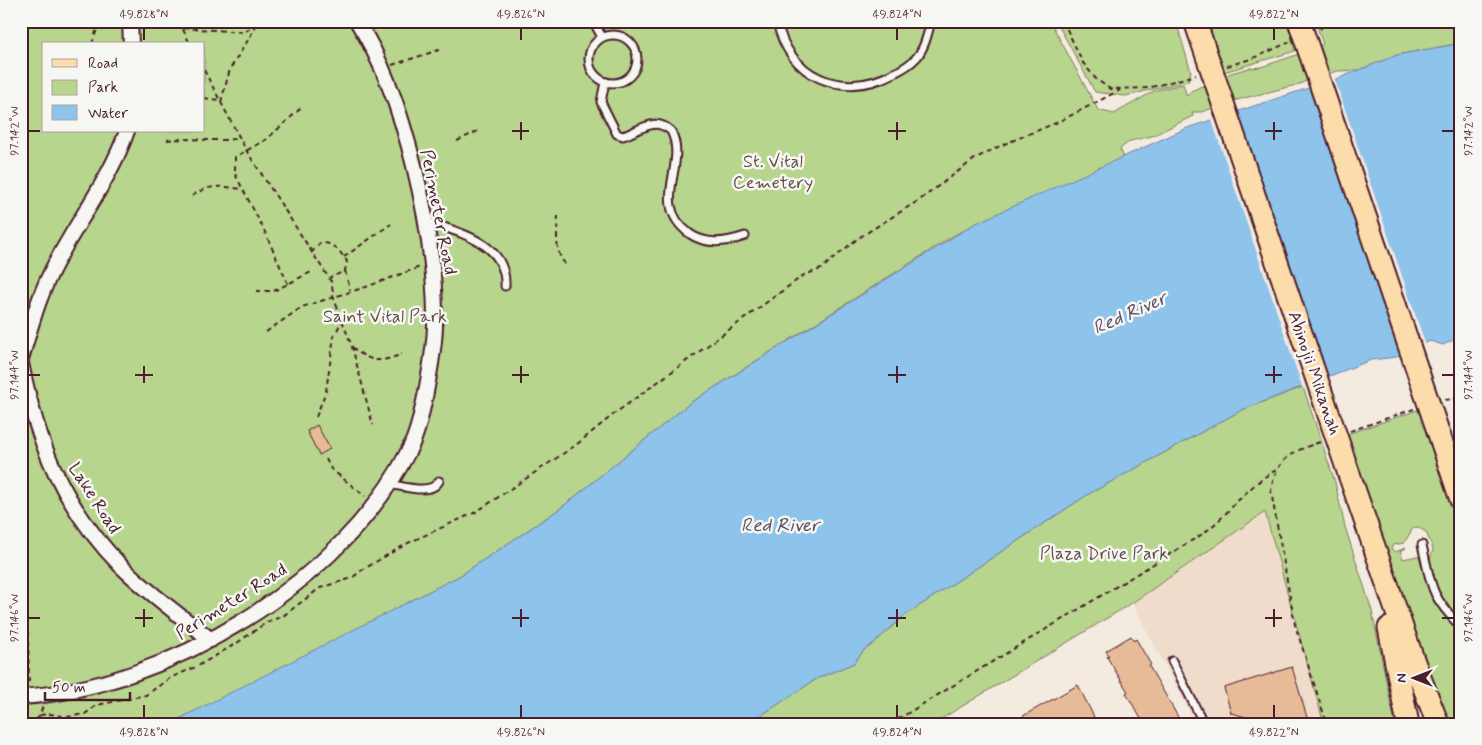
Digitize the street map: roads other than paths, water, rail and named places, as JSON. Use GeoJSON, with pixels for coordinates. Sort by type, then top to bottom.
{"type":"FeatureCollection","features":[{"type":"Feature","properties":{"kind":"main road","name":"Abinojii Mikanah"},"geometry":{"type":"LineString","coordinates":[[1195,21],[1350,477],[1414,662],[1438,724]]}},
{"type":"Feature","properties":{"kind":"main road"},"geometry":{"type":"LineString","coordinates":[[1303,31],[1461,500]]}},
{"type":"Feature","properties":{"kind":"main road"},"geometry":{"type":"LineString","coordinates":[[1360,504],[1399,668],[1408,724]]}},
{"type":"Feature","properties":{"kind":"street"},"geometry":{"type":"LineString","coordinates":[[130,21],[131,42]]}},
{"type":"Feature","properties":{"kind":"street","name":"Perimeter Road"},"geometry":{"type":"LineString","coordinates":[[25,697],[71,691],[119,678],[172,659],[211,640],[261,609],[300,581],[341,542],[375,504],[410,449],[422,409],[431,368],[435,326],[432,263],[415,173],[398,115],[381,68],[357,21]]}},
{"type":"Feature","properties":{"kind":"street"},"geometry":{"type":"LineString","coordinates":[[21,359],[39,297],[57,259],[111,170],[127,132]]}},
{"type":"Feature","properties":{"kind":"street","name":"Lake Road"},"geometry":{"type":"LineString","coordinates":[[21,363],[30,407],[43,449],[65,491],[92,534],[121,566],[211,640]]}},
{"type":"Feature","properties":{"kind":"lane"},"geometry":{"type":"LineString","coordinates":[[593,21],[602,37]]}},
{"type":"Feature","properties":{"kind":"lane"},"geometry":{"type":"LineString","coordinates":[[777,21],[784,45],[804,68],[817,78],[834,84],[851,85],[870,84],[904,68],[917,56],[926,39],[931,21]]}},
{"type":"Feature","properties":{"kind":"lane"},"geometry":{"type":"LineString","coordinates":[[610,35],[626,38],[636,50],[638,58],[634,73],[628,79],[612,84],[597,78],[589,64],[591,49],[602,37],[610,35]]}},
{"type":"Feature","properties":{"kind":"lane"},"geometry":{"type":"LineString","coordinates":[[605,82],[601,102],[617,134],[623,136],[648,124],[657,123],[671,131],[677,147],[670,187],[671,208],[674,217],[687,232],[699,239],[717,242],[732,241],[745,236]]}},
{"type":"Feature","properties":{"kind":"lane"},"geometry":{"type":"LineString","coordinates":[[425,221],[484,242],[502,266],[505,286]]}},
{"type":"Feature","properties":{"kind":"lane"},"geometry":{"type":"LineString","coordinates":[[389,484],[429,489],[440,481]]}},
{"type":"Feature","properties":{"kind":"lane"},"geometry":{"type":"LineString","coordinates":[[1422,545],[1431,589],[1442,607],[1461,626]]}},
{"type":"Feature","properties":{"kind":"lane"},"geometry":{"type":"LineString","coordinates":[[1172,661],[1204,724]]}},
{"type":"Feature","properties":{"kind":"water","name":"Red River"},"geometry":{"type":"Polygon","coordinates":[[[1461,43],[1461,336],[1443,345],[1430,341],[1396,357],[1371,360],[1242,410],[1087,495],[904,616],[864,650],[854,663],[818,678],[748,724],[169,724],[461,575],[561,508],[690,403],[974,224],[1187,128],[1339,78],[1397,55],[1461,43]]]}},
{"type":"Feature","properties":{"kind":"park label","name":"St. Vital Cemetery"},"geometry":{"type":"Point","coordinates":[773,171]}},
{"type":"Feature","properties":{"kind":"park label","name":"Saint Vital Park"},"geometry":{"type":"Point","coordinates":[385,316]}},
{"type":"Feature","properties":{"kind":"park label","name":"Plaza Drive Park"},"geometry":{"type":"Point","coordinates":[1104,553]}}]}
